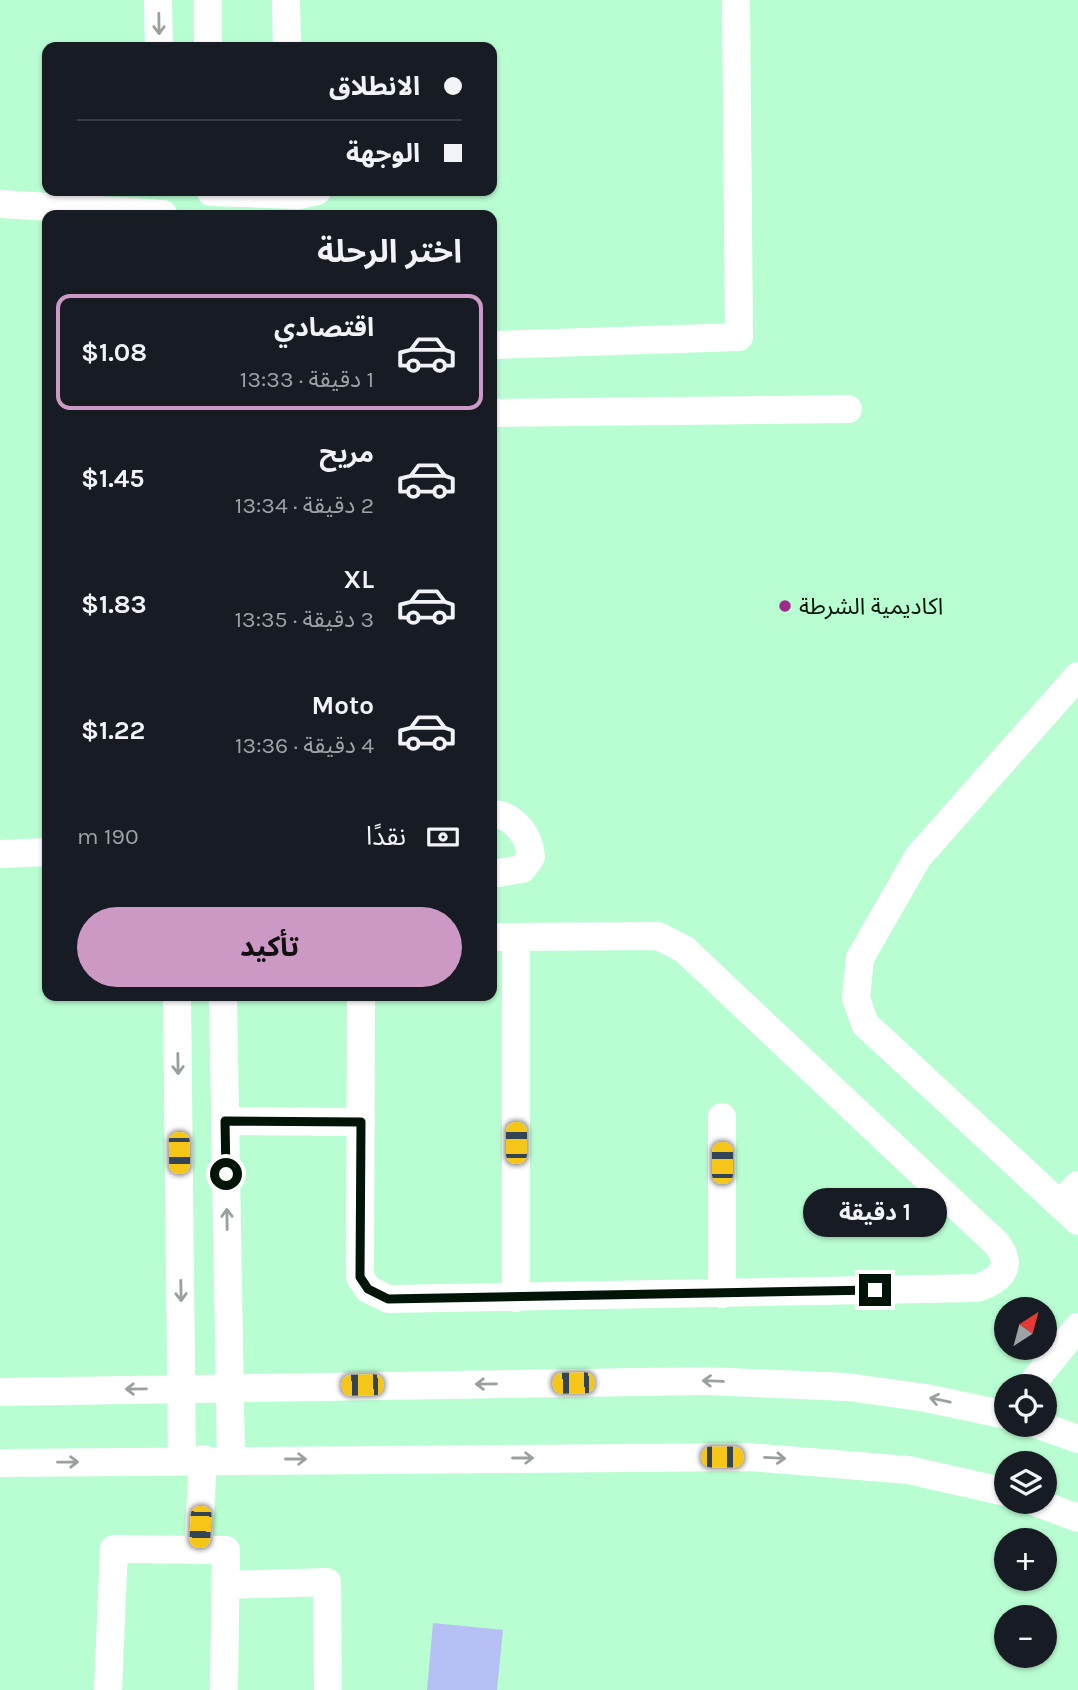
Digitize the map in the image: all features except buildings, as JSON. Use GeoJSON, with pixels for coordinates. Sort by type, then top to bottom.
{"type":"FeatureCollection","features":[{"type":"Feature","properties":{"kind":"street"},"geometry":{"type":"LineString","coordinates":[[158,0],[159,42]]}},
{"type":"Feature","properties":{"kind":"street"},"geometry":{"type":"LineString","coordinates":[[208,0],[208,42]]}},
{"type":"Feature","properties":{"kind":"street"},"geometry":{"type":"LineString","coordinates":[[286,0],[287,42]]}},
{"type":"Feature","properties":{"kind":"street"},"geometry":{"type":"LineString","coordinates":[[497,345],[739,337],[736,0]]}},
{"type":"Feature","properties":{"kind":"street"},"geometry":{"type":"LineString","coordinates":[[254,196],[289,200]]}},
{"type":"Feature","properties":{"kind":"street"},"geometry":{"type":"LineString","coordinates":[[0,204],[163,207]]}},
{"type":"Feature","properties":{"kind":"street"},"geometry":{"type":"LineString","coordinates":[[497,413],[848,409]]}},
{"type":"Feature","properties":{"kind":"street"},"geometry":{"type":"LineString","coordinates":[[1072,1203],[865,1024],[856,998],[860,958],[918,858],[1078,676]]}},
{"type":"Feature","properties":{"kind":"street"},"geometry":{"type":"LineString","coordinates":[[497,814],[512,821],[530,845],[530,858],[522,869],[497,873]]}},
{"type":"Feature","properties":{"kind":"street"},"geometry":{"type":"LineString","coordinates":[[0,854],[42,852]]}},
{"type":"Feature","properties":{"kind":"street"},"geometry":{"type":"LineString","coordinates":[[361,1001],[360,1277],[368,1289],[397,1300],[516,1298],[722,1294],[977,1288],[999,1278],[1006,1261],[997,1244],[684,949],[658,936],[504,937],[516,1298]]}},
{"type":"Feature","properties":{"kind":"street"},"geometry":{"type":"LineString","coordinates":[[177,1001],[183,1388],[193,1460],[198,1550]]}},
{"type":"Feature","properties":{"kind":"street"},"geometry":{"type":"LineString","coordinates":[[223,1001],[231,1459]]}},
{"type":"Feature","properties":{"kind":"street"},"geometry":{"type":"LineString","coordinates":[[722,1116],[722,1294]]}},
{"type":"Feature","properties":{"kind":"street"},"geometry":{"type":"LineString","coordinates":[[225,1121],[361,1122]]}},
{"type":"Feature","properties":{"kind":"street"},"geometry":{"type":"LineString","coordinates":[[1040,1374],[1078,1327]]}},
{"type":"Feature","properties":{"kind":"street"},"geometry":{"type":"LineString","coordinates":[[0,1392],[706,1381],[848,1387],[926,1398],[994,1412]]}},
{"type":"Feature","properties":{"kind":"street"},"geometry":{"type":"LineString","coordinates":[[1057,1432],[1078,1439]]}},
{"type":"Feature","properties":{"kind":"street"},"geometry":{"type":"LineString","coordinates":[[0,1463],[231,1459],[749,1457],[908,1470],[994,1489]]}},
{"type":"Feature","properties":{"kind":"street"},"geometry":{"type":"LineString","coordinates":[[1057,1510],[1078,1518]]}},
{"type":"Feature","properties":{"kind":"street"},"geometry":{"type":"LineString","coordinates":[[108,1690],[114,1549],[226,1550],[225,1690]]}},
{"type":"Feature","properties":{"kind":"street"},"geometry":{"type":"LineString","coordinates":[[226,1584],[327,1583],[328,1690]]}},
{"type":"Feature","properties":{"kind":"shaded area"},"geometry":{"type":"Polygon","coordinates":[[[433,1623],[503,1630],[497,1690],[427,1690],[433,1623]]]}},
{"type":"Feature","properties":{"kind":"place","name":"اكاديمية الشرطة"},"geometry":{"type":"Point","coordinates":[785,606]}},
{"type":"Feature","properties":{"kind":"route"},"geometry":{"type":"LineString","coordinates":[[226,1174],[225,1121],[361,1122],[360,1277],[368,1289],[388,1299],[875,1290]]}}]}
